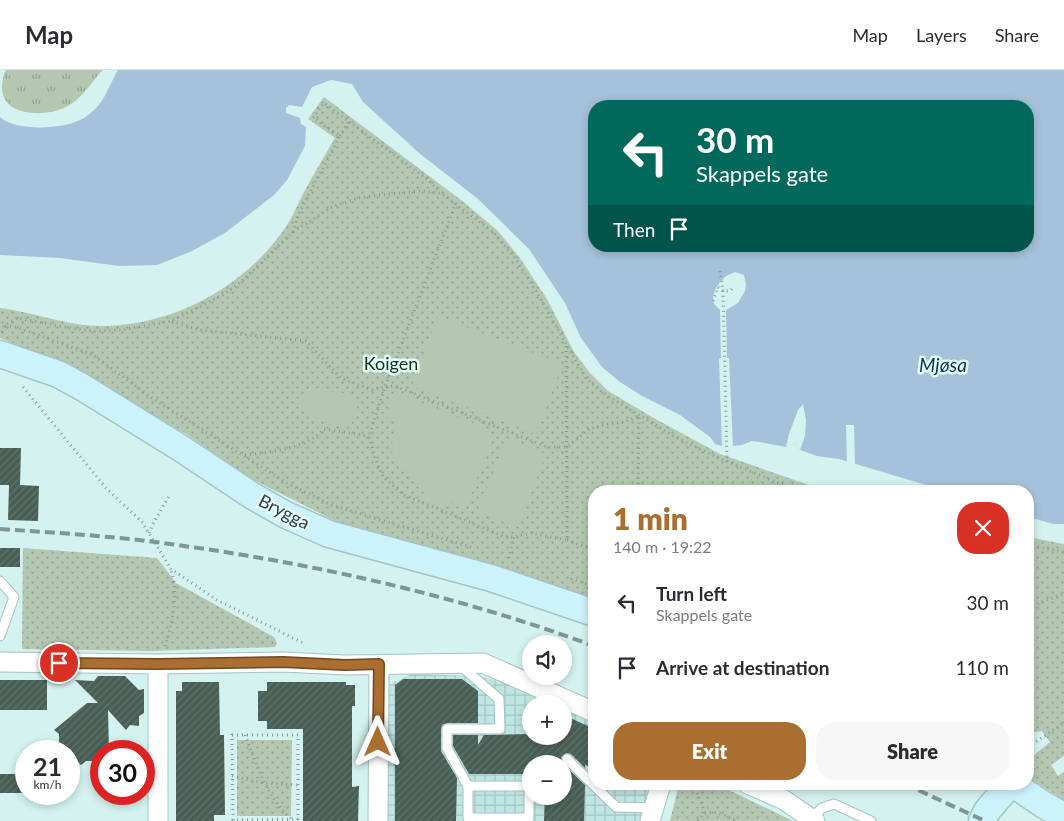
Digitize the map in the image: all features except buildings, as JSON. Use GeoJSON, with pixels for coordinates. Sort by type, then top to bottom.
{"type":"FeatureCollection","features":[{"type":"Feature","properties":{"kind":"street","name":"Brygga"},"geometry":{"type":"LineString","coordinates":[[0,344],[82,387],[166,438],[251,495],[286,515],[329,534],[492,578],[588,611]]}},
{"type":"Feature","properties":{"kind":"street"},"geometry":{"type":"LineString","coordinates":[[0,662],[158,664],[283,662],[345,665],[483,664],[588,709]]}},
{"type":"Feature","properties":{"kind":"street"},"geometry":{"type":"LineString","coordinates":[[158,664],[158,821]]}},
{"type":"Feature","properties":{"kind":"street"},"geometry":{"type":"LineString","coordinates":[[378,821],[379,664]]}},
{"type":"Feature","properties":{"kind":"street"},"geometry":{"type":"LineString","coordinates":[[652,814],[659,790]]}},
{"type":"Feature","properties":{"kind":"street"},"geometry":{"type":"LineString","coordinates":[[762,790],[784,800],[814,819]]}},
{"type":"Feature","properties":{"kind":"street"},"geometry":{"type":"LineString","coordinates":[[982,821],[987,811],[1006,790]]}},
{"type":"Feature","properties":{"kind":"street"},"geometry":{"type":"LineString","coordinates":[[1020,790],[1064,816]]}},
{"type":"Feature","properties":{"kind":"lane"},"geometry":{"type":"LineString","coordinates":[[0,581],[14,598],[0,636]]}},
{"type":"Feature","properties":{"kind":"lane"},"geometry":{"type":"LineString","coordinates":[[458,663],[499,699],[500,729],[447,728],[447,748],[468,786],[468,818],[529,818],[529,786],[468,786]]}},
{"type":"Feature","properties":{"kind":"lane"},"geometry":{"type":"LineString","coordinates":[[572,764],[588,780]]}},
{"type":"Feature","properties":{"kind":"lane"},"geometry":{"type":"LineString","coordinates":[[599,790],[616,807],[652,814]]}},
{"type":"Feature","properties":{"kind":"lane"},"geometry":{"type":"LineString","coordinates":[[814,819],[822,808],[834,804],[870,821]]}},
{"type":"Feature","properties":{"kind":"path"},"geometry":{"type":"LineString","coordinates":[[340,136],[313,118],[324,103],[427,179],[441,193],[492,232],[515,258],[586,378],[603,393],[675,437],[727,462],[783,485]]}},
{"type":"Feature","properties":{"kind":"path"},"geometry":{"type":"LineString","coordinates":[[293,232],[298,215],[349,121]]}},
{"type":"Feature","properties":{"kind":"path"},"geometry":{"type":"LineString","coordinates":[[0,344],[5,326],[18,318],[70,328],[104,331],[122,330],[171,321],[223,295],[264,262],[293,232],[332,207],[358,198],[422,191],[441,193]]}},
{"type":"Feature","properties":{"kind":"path"},"geometry":{"type":"LineString","coordinates":[[456,203],[385,387],[369,436],[375,458],[383,477],[404,496],[503,536],[531,533],[567,540],[588,548]]}},
{"type":"Feature","properties":{"kind":"path"},"geometry":{"type":"LineString","coordinates":[[720,271],[723,291],[727,462]]}},
{"type":"Feature","properties":{"kind":"path"},"geometry":{"type":"LineString","coordinates":[[712,301],[718,287],[723,291],[730,291],[734,286]]}},
{"type":"Feature","properties":{"kind":"path"},"geometry":{"type":"LineString","coordinates":[[171,321],[200,330],[306,341],[341,378],[372,390],[395,386],[547,447],[567,446],[589,429],[625,422],[639,416]]}},
{"type":"Feature","properties":{"kind":"path"},"geometry":{"type":"LineString","coordinates":[[5,326],[16,327],[93,355],[152,398],[287,483],[331,505],[480,550]]}},
{"type":"Feature","properties":{"kind":"path"},"geometry":{"type":"LineString","coordinates":[[566,346],[567,540]]}},
{"type":"Feature","properties":{"kind":"path"},"geometry":{"type":"LineString","coordinates":[[16,382],[106,488],[142,522],[171,569],[217,600],[313,648]]}},
{"type":"Feature","properties":{"kind":"path"},"geometry":{"type":"LineString","coordinates":[[638,485],[639,416]]}},
{"type":"Feature","properties":{"kind":"path"},"geometry":{"type":"LineString","coordinates":[[245,455],[295,447],[315,438],[324,429],[369,436]]}},
{"type":"Feature","properties":{"kind":"path"},"geometry":{"type":"LineString","coordinates":[[149,534],[169,496]]}},
{"type":"Feature","properties":{"kind":"path"},"geometry":{"type":"LineString","coordinates":[[514,536],[508,558],[518,561]]}},
{"type":"Feature","properties":{"kind":"path"},"geometry":{"type":"LineString","coordinates":[[1034,546],[1064,552]]}},
{"type":"Feature","properties":{"kind":"path"},"geometry":{"type":"LineString","coordinates":[[158,664],[169,636],[175,596],[175,578],[168,564]]}},
{"type":"Feature","properties":{"kind":"path"},"geometry":{"type":"LineString","coordinates":[[565,577],[588,584]]}},
{"type":"Feature","properties":{"kind":"path"},"geometry":{"type":"LineString","coordinates":[[1034,605],[1064,594]]}},
{"type":"Feature","properties":{"kind":"path"},"geometry":{"type":"LineString","coordinates":[[1034,743],[1064,723]]}},
{"type":"Feature","properties":{"kind":"path"},"geometry":{"type":"LineString","coordinates":[[232,735],[298,735],[298,820],[232,820],[232,776],[232,735]]}},
{"type":"Feature","properties":{"kind":"path"},"geometry":{"type":"LineString","coordinates":[[245,735],[264,783],[279,806],[292,819]]}},
{"type":"Feature","properties":{"kind":"path"},"geometry":{"type":"LineString","coordinates":[[232,776],[264,783],[298,785]]}},
{"type":"Feature","properties":{"kind":"path"},"geometry":{"type":"LineString","coordinates":[[696,790],[705,813]]}},
{"type":"Feature","properties":{"kind":"path"},"geometry":{"type":"LineString","coordinates":[[698,821],[705,813],[714,812],[737,821]]}},
{"type":"Feature","properties":{"kind":"path"},"geometry":{"type":"LineString","coordinates":[[723,815],[724,821]]}},
{"type":"Feature","properties":{"kind":"shaded area"},"geometry":{"type":"Polygon","coordinates":[[[411,674],[477,676],[489,678],[535,695],[522,695],[522,745],[572,745],[572,710],[588,717],[588,790],[649,790],[642,821],[387,821],[386,686],[411,674]]]}},
{"type":"Feature","properties":{"kind":"green space"},"geometry":{"type":"Polygon","coordinates":[[[6,70],[103,70],[81,96],[70,105],[56,111],[35,113],[15,109],[3,96],[2,85],[6,70]]]}},
{"type":"Feature","properties":{"kind":"green space","name":"Koigen"},"geometry":{"type":"Polygon","coordinates":[[[324,97],[461,200],[497,230],[520,258],[547,299],[574,352],[590,373],[608,391],[720,454],[809,485],[588,485],[588,599],[345,526],[252,479],[186,434],[74,370],[0,338],[0,308],[89,325],[128,324],[154,319],[179,311],[204,300],[226,286],[247,270],[283,231],[335,138],[308,119],[324,97]]]}},
{"type":"Feature","properties":{"kind":"green space"},"geometry":{"type":"Polygon","coordinates":[[[438,316],[563,364],[536,434],[412,386],[438,316]]]}},
{"type":"Feature","properties":{"kind":"green space"},"geometry":{"type":"Polygon","coordinates":[[[320,387],[332,392],[347,394],[356,400],[356,416],[346,428],[328,423],[302,410],[301,402],[305,396],[320,387]]]}},
{"type":"Feature","properties":{"kind":"green space"},"geometry":{"type":"Polygon","coordinates":[[[394,392],[483,427],[490,436],[491,443],[466,508],[453,503],[444,508],[421,500],[425,489],[400,469],[393,455],[392,447],[397,423],[385,417],[394,392]]]}},
{"type":"Feature","properties":{"kind":"green space"},"geometry":{"type":"Polygon","coordinates":[[[506,439],[546,454],[518,527],[478,512],[506,439]]]}},
{"type":"Feature","properties":{"kind":"green space"},"geometry":{"type":"Polygon","coordinates":[[[1034,538],[1064,544],[1064,756],[1051,765],[1058,776],[1064,772],[1064,800],[1034,781],[1034,755],[1050,742],[1042,731],[1034,732],[1034,538]]]}},
{"type":"Feature","properties":{"kind":"green space"},"geometry":{"type":"Polygon","coordinates":[[[23,548],[157,558],[176,583],[274,637],[277,643],[275,647],[149,651],[22,649],[23,548]]]}},
{"type":"Feature","properties":{"kind":"green space"},"geometry":{"type":"Polygon","coordinates":[[[237,740],[292,740],[291,816],[237,816],[237,740]]]}},
{"type":"Feature","properties":{"kind":"green space"},"geometry":{"type":"Polygon","coordinates":[[[678,790],[728,790],[793,821],[670,821],[678,790]]]}},
{"type":"Feature","properties":{"kind":"water","name":"Mjøsa"},"geometry":{"type":"Polygon","coordinates":[[[118,70],[1064,70],[1064,524],[1054,524],[1034,519],[1034,485],[926,485],[839,459],[817,456],[800,450],[794,443],[786,447],[752,441],[733,446],[715,444],[710,437],[680,415],[642,396],[620,382],[602,367],[581,338],[565,303],[529,249],[478,199],[419,153],[363,102],[352,84],[331,80],[312,87],[302,107],[289,105],[286,108],[286,113],[300,118],[301,124],[306,127],[305,146],[287,180],[274,195],[225,233],[192,251],[157,265],[119,266],[60,258],[0,255],[0,117],[7,122],[25,127],[58,126],[83,119],[98,106],[118,70]]]}},
{"type":"Feature","properties":{"kind":"pier"},"geometry":{"type":"Polygon","coordinates":[[[735,272],[744,275],[746,284],[745,291],[738,303],[726,310],[733,446],[722,446],[719,359],[721,358],[720,310],[714,304],[713,298],[720,282],[726,276],[735,272]]]}},
{"type":"Feature","properties":{"kind":"pier"},"geometry":{"type":"Polygon","coordinates":[[[803,404],[806,420],[805,436],[800,450],[794,443],[786,447],[798,410],[803,404]]]}},
{"type":"Feature","properties":{"kind":"pier"},"geometry":{"type":"Polygon","coordinates":[[[846,425],[854,425],[855,467],[847,464],[846,425]]]}},
{"type":"Feature","properties":{"kind":"railway"},"geometry":{"type":"LineString","coordinates":[[0,529],[139,540],[255,557],[313,568],[370,580],[483,609],[588,644]]}},
{"type":"Feature","properties":{"kind":"railway"},"geometry":{"type":"LineString","coordinates":[[918,790],[985,821]]}},
{"type":"Feature","properties":{"kind":"route"},"geometry":{"type":"LineString","coordinates":[[59,663],[283,662],[345,665],[379,664],[378,742]]}}]}
